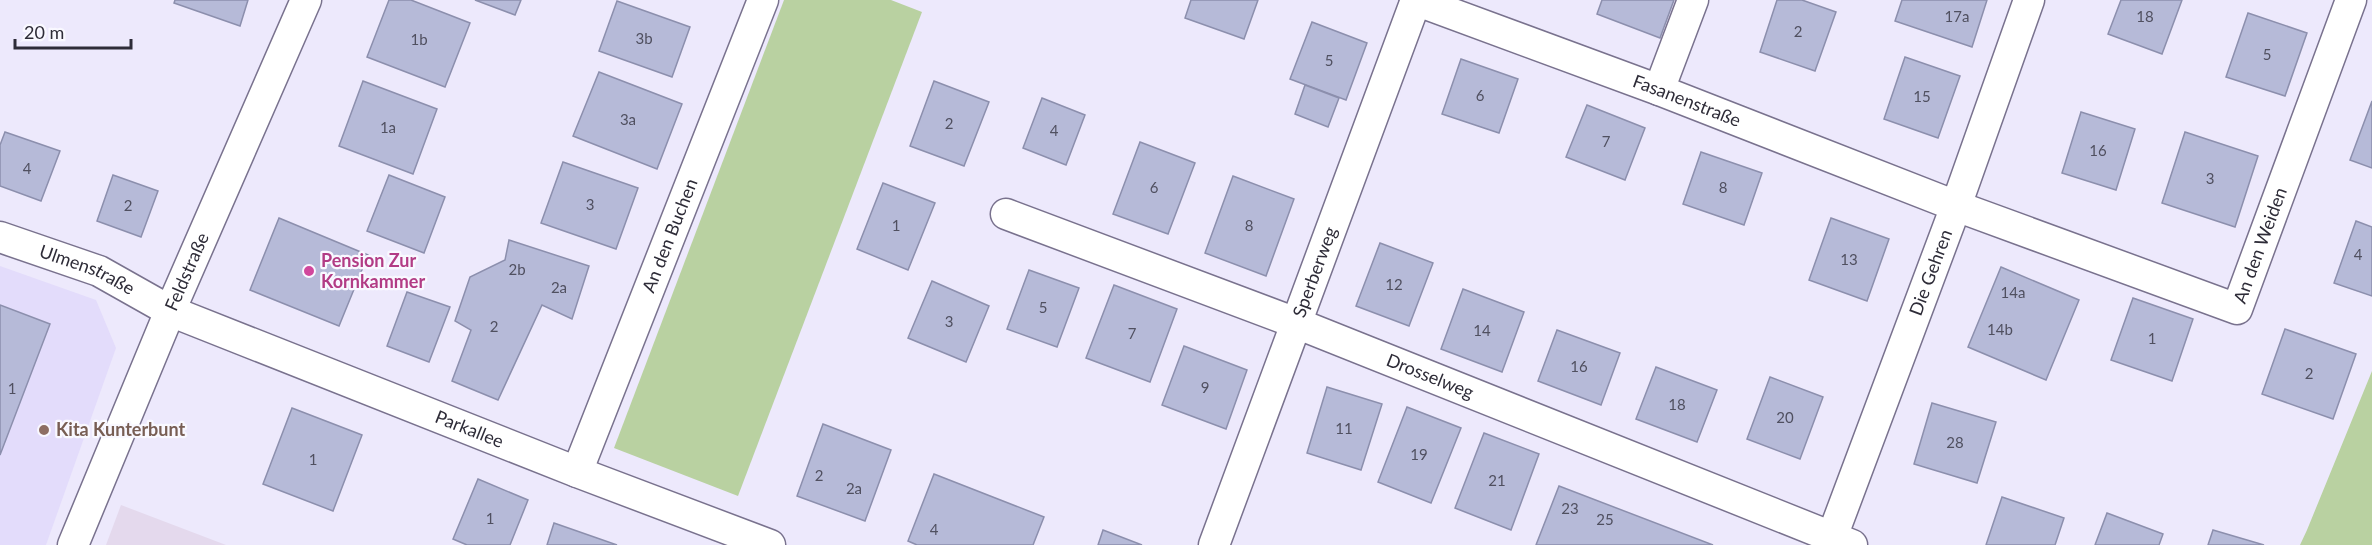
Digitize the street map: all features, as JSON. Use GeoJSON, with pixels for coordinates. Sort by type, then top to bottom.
{"type":"FeatureCollection","features":[{"type":"Feature","properties":{"kind":"street","name":"Feldstraße"},"geometry":{"type":"LineString","coordinates":[[73,545],[170,311],[306,0]]}},
{"type":"Feature","properties":{"kind":"street","name":"An den Buchen"},"geometry":{"type":"LineString","coordinates":[[577,472],[763,0]]}},
{"type":"Feature","properties":{"kind":"street","name":"Fasanenstraße"},"geometry":{"type":"LineString","coordinates":[[1416,0],[1659,90],[1956,206]]}},
{"type":"Feature","properties":{"kind":"street","name":"Sperberweg"},"geometry":{"type":"LineString","coordinates":[[1214,545],[1416,0]]}},
{"type":"Feature","properties":{"kind":"street"},"geometry":{"type":"LineString","coordinates":[[1659,90],[1693,0]]}},
{"type":"Feature","properties":{"kind":"street","name":"Die Gehren"},"geometry":{"type":"LineString","coordinates":[[1838,542],[2029,0]]}},
{"type":"Feature","properties":{"kind":"street","name":"An den Weiden"},"geometry":{"type":"LineString","coordinates":[[1956,206],[2237,309],[2351,0]]}},
{"type":"Feature","properties":{"kind":"street","name":"Drosselweg"},"geometry":{"type":"LineString","coordinates":[[1006,214],[1296,323],[1838,542]]}},
{"type":"Feature","properties":{"kind":"street","name":"Ulmenstraße"},"geometry":{"type":"LineString","coordinates":[[0,237],[99,271],[170,311]]}},
{"type":"Feature","properties":{"kind":"street","name":"Parkallee"},"geometry":{"type":"LineString","coordinates":[[170,311],[577,472],[770,545]]}},
{"type":"Feature","properties":{"kind":"shaded area","name":"Kita Kunterbunt"},"geometry":{"type":"Polygon","coordinates":[[[0,266],[96,300],[116,348],[46,545],[0,545],[0,266]]]}},
{"type":"Feature","properties":{"kind":"shaded area"},"geometry":{"type":"Polygon","coordinates":[[[121,505],[226,545],[106,545],[121,505]]]}},
{"type":"Feature","properties":{"kind":"green space"},"geometry":{"type":"Polygon","coordinates":[[[784,0],[891,0],[922,12],[738,496],[614,448],[784,0]]]}},
{"type":"Feature","properties":{"kind":"green space"},"geometry":{"type":"Polygon","coordinates":[[[2372,371],[2372,545],[2300,545],[2307,530],[2372,371]]]}},
{"type":"Feature","properties":{"kind":"building"},"geometry":{"type":"Polygon","coordinates":[[[175,0],[248,0],[240,26],[174,3],[175,0]]]}},
{"type":"Feature","properties":{"kind":"building"},"geometry":{"type":"Polygon","coordinates":[[[389,0],[411,0],[470,23],[445,87],[367,57],[389,0]]]}},
{"type":"Feature","properties":{"kind":"building"},"geometry":{"type":"Polygon","coordinates":[[[475,0],[521,0],[515,15],[475,0]]]}},
{"type":"Feature","properties":{"kind":"building"},"geometry":{"type":"Polygon","coordinates":[[[1191,0],[1258,0],[1244,39],[1185,18],[1191,0]]]}},
{"type":"Feature","properties":{"kind":"building"},"geometry":{"type":"Polygon","coordinates":[[[1602,0],[1674,0],[1660,38],[1597,14],[1602,0]]]}},
{"type":"Feature","properties":{"kind":"building"},"geometry":{"type":"Polygon","coordinates":[[[1777,0],[1802,0],[1836,12],[1815,71],[1760,52],[1777,0]]]}},
{"type":"Feature","properties":{"kind":"building"},"geometry":{"type":"Polygon","coordinates":[[[1902,0],[1987,0],[1972,47],[1895,21],[1902,0]]]}},
{"type":"Feature","properties":{"kind":"building"},"geometry":{"type":"Polygon","coordinates":[[[2121,0],[2182,0],[2162,54],[2108,34],[2121,0]]]}},
{"type":"Feature","properties":{"kind":"building"},"geometry":{"type":"Polygon","coordinates":[[[617,1],[690,27],[672,77],[599,51],[617,1]]]}},
{"type":"Feature","properties":{"kind":"building"},"geometry":{"type":"Polygon","coordinates":[[[2248,13],[2307,33],[2285,96],[2226,77],[2248,13]]]}},
{"type":"Feature","properties":{"kind":"building"},"geometry":{"type":"Polygon","coordinates":[[[1312,22],[1367,43],[1346,100],[1290,79],[1312,22]]]}},
{"type":"Feature","properties":{"kind":"building"},"geometry":{"type":"Polygon","coordinates":[[[1905,57],[1960,76],[1938,138],[1884,119],[1905,57]]]}},
{"type":"Feature","properties":{"kind":"building"},"geometry":{"type":"Polygon","coordinates":[[[1461,59],[1518,79],[1499,133],[1442,114],[1461,59]]]}},
{"type":"Feature","properties":{"kind":"building"},"geometry":{"type":"Polygon","coordinates":[[[599,72],[682,104],[657,169],[573,136],[599,72]]]}},
{"type":"Feature","properties":{"kind":"building"},"geometry":{"type":"Polygon","coordinates":[[[363,81],[437,109],[413,174],[339,146],[363,81]]]}},
{"type":"Feature","properties":{"kind":"building"},"geometry":{"type":"Polygon","coordinates":[[[934,81],[989,102],[964,166],[910,146],[934,81]]]}},
{"type":"Feature","properties":{"kind":"building"},"geometry":{"type":"Polygon","coordinates":[[[1305,85],[1339,98],[1328,127],[1295,114],[1305,85]]]}},
{"type":"Feature","properties":{"kind":"building"},"geometry":{"type":"Polygon","coordinates":[[[1042,98],[1085,115],[1066,165],[1023,148],[1042,98]]]}},
{"type":"Feature","properties":{"kind":"building"},"geometry":{"type":"Polygon","coordinates":[[[2372,101],[2372,168],[2350,160],[2372,101]]]}},
{"type":"Feature","properties":{"kind":"building"},"geometry":{"type":"Polygon","coordinates":[[[1587,105],[1645,128],[1625,180],[1566,157],[1587,105]]]}},
{"type":"Feature","properties":{"kind":"building"},"geometry":{"type":"Polygon","coordinates":[[[2081,112],[2135,129],[2116,190],[2062,173],[2081,112]]]}},
{"type":"Feature","properties":{"kind":"building"},"geometry":{"type":"Polygon","coordinates":[[[5,132],[60,151],[41,201],[0,186],[0,145],[5,132]]]}},
{"type":"Feature","properties":{"kind":"building"},"geometry":{"type":"Polygon","coordinates":[[[2185,132],[2258,156],[2235,227],[2162,203],[2185,132]]]}},
{"type":"Feature","properties":{"kind":"building"},"geometry":{"type":"Polygon","coordinates":[[[1140,142],[1195,163],[1168,234],[1113,214],[1140,142]]]}},
{"type":"Feature","properties":{"kind":"building"},"geometry":{"type":"Polygon","coordinates":[[[1701,152],[1762,173],[1744,225],[1683,204],[1701,152]]]}},
{"type":"Feature","properties":{"kind":"building"},"geometry":{"type":"Polygon","coordinates":[[[563,162],[638,188],[616,249],[541,223],[563,162]]]}},
{"type":"Feature","properties":{"kind":"building"},"geometry":{"type":"Polygon","coordinates":[[[113,175],[158,191],[141,237],[97,221],[113,175]]]}},
{"type":"Feature","properties":{"kind":"building"},"geometry":{"type":"Polygon","coordinates":[[[389,175],[445,197],[424,253],[367,231],[389,175]]]}},
{"type":"Feature","properties":{"kind":"building"},"geometry":{"type":"Polygon","coordinates":[[[1233,176],[1294,199],[1266,276],[1205,253],[1233,176]]]}},
{"type":"Feature","properties":{"kind":"building"},"geometry":{"type":"Polygon","coordinates":[[[883,183],[935,203],[908,270],[857,249],[883,183]]]}},
{"type":"Feature","properties":{"kind":"building"},"geometry":{"type":"Polygon","coordinates":[[[279,218],[368,255],[339,326],[250,290],[279,218]]]}},
{"type":"Feature","properties":{"kind":"building"},"geometry":{"type":"Polygon","coordinates":[[[1831,218],[1889,239],[1867,301],[1809,280],[1831,218]]]}},
{"type":"Feature","properties":{"kind":"building"},"geometry":{"type":"Polygon","coordinates":[[[2356,221],[2372,227],[2372,296],[2334,283],[2356,221]]]}},
{"type":"Feature","properties":{"kind":"building"},"geometry":{"type":"Polygon","coordinates":[[[509,240],[589,266],[572,319],[542,305],[498,400],[452,381],[471,330],[455,321],[470,277],[505,260],[509,240]]]}},
{"type":"Feature","properties":{"kind":"building"},"geometry":{"type":"Polygon","coordinates":[[[1380,243],[1433,263],[1409,326],[1356,306],[1380,243]]]}},
{"type":"Feature","properties":{"kind":"building"},"geometry":{"type":"Polygon","coordinates":[[[2001,267],[2079,300],[2046,380],[1968,347],[2001,267]]]}},
{"type":"Feature","properties":{"kind":"building"},"geometry":{"type":"Polygon","coordinates":[[[1029,270],[1079,288],[1057,347],[1007,329],[1029,270]]]}},
{"type":"Feature","properties":{"kind":"building"},"geometry":{"type":"Polygon","coordinates":[[[932,281],[989,306],[966,362],[908,338],[932,281]]]}},
{"type":"Feature","properties":{"kind":"building"},"geometry":{"type":"Polygon","coordinates":[[[1114,285],[1177,309],[1150,382],[1086,358],[1114,285]]]}},
{"type":"Feature","properties":{"kind":"building"},"geometry":{"type":"Polygon","coordinates":[[[1463,289],[1524,312],[1502,372],[1441,349],[1463,289]]]}},
{"type":"Feature","properties":{"kind":"building"},"geometry":{"type":"Polygon","coordinates":[[[407,292],[450,307],[429,362],[387,346],[407,292]]]}},
{"type":"Feature","properties":{"kind":"building"},"geometry":{"type":"Polygon","coordinates":[[[2133,298],[2193,319],[2172,381],[2111,360],[2133,298]]]}},
{"type":"Feature","properties":{"kind":"building"},"geometry":{"type":"Polygon","coordinates":[[[0,305],[50,324],[0,455],[0,305]]]}},
{"type":"Feature","properties":{"kind":"building"},"geometry":{"type":"Polygon","coordinates":[[[2285,329],[2356,354],[2333,419],[2262,394],[2285,329]]]}},
{"type":"Feature","properties":{"kind":"building"},"geometry":{"type":"Polygon","coordinates":[[[1557,330],[1620,353],[1601,405],[1538,381],[1557,330]]]}},
{"type":"Feature","properties":{"kind":"building"},"geometry":{"type":"Polygon","coordinates":[[[1184,346],[1247,370],[1226,429],[1162,405],[1184,346]]]}},
{"type":"Feature","properties":{"kind":"building"},"geometry":{"type":"Polygon","coordinates":[[[1656,367],[1717,390],[1697,442],[1636,419],[1656,367]]]}},
{"type":"Feature","properties":{"kind":"building"},"geometry":{"type":"Polygon","coordinates":[[[1770,377],[1823,397],[1800,459],[1747,439],[1770,377]]]}},
{"type":"Feature","properties":{"kind":"building"},"geometry":{"type":"Polygon","coordinates":[[[1327,387],[1382,404],[1361,470],[1307,453],[1327,387]]]}},
{"type":"Feature","properties":{"kind":"building"},"geometry":{"type":"Polygon","coordinates":[[[1932,403],[1996,422],[1977,483],[1914,464],[1932,403]]]}},
{"type":"Feature","properties":{"kind":"building"},"geometry":{"type":"Polygon","coordinates":[[[1407,407],[1461,428],[1431,503],[1378,482],[1407,407]]]}},
{"type":"Feature","properties":{"kind":"building"},"geometry":{"type":"Polygon","coordinates":[[[292,408],[362,435],[333,511],[263,484],[292,408]]]}},
{"type":"Feature","properties":{"kind":"building"},"geometry":{"type":"Polygon","coordinates":[[[823,424],[891,450],[865,521],[797,496],[823,424]]]}},
{"type":"Feature","properties":{"kind":"building"},"geometry":{"type":"Polygon","coordinates":[[[1484,433],[1539,454],[1511,530],[1455,508],[1484,433]]]}},
{"type":"Feature","properties":{"kind":"building"},"geometry":{"type":"Polygon","coordinates":[[[934,474],[1044,517],[1033,545],[917,545],[908,541],[934,474]]]}},
{"type":"Feature","properties":{"kind":"building"},"geometry":{"type":"Polygon","coordinates":[[[478,479],[528,500],[510,545],[467,545],[453,539],[478,479]]]}},
{"type":"Feature","properties":{"kind":"building"},"geometry":{"type":"Polygon","coordinates":[[[1559,486],[1713,545],[1536,545],[1559,486]]]}},
{"type":"Feature","properties":{"kind":"building"},"geometry":{"type":"Polygon","coordinates":[[[2002,497],[2064,518],[2055,545],[1986,545],[2002,497]]]}},
{"type":"Feature","properties":{"kind":"building"},"geometry":{"type":"Polygon","coordinates":[[[2107,513],[2163,534],[2159,545],[2095,545],[2107,513]]]}},
{"type":"Feature","properties":{"kind":"building"},"geometry":{"type":"Polygon","coordinates":[[[554,523],[617,545],[547,545],[554,523]]]}},
{"type":"Feature","properties":{"kind":"building"},"geometry":{"type":"Polygon","coordinates":[[[1103,530],[1142,545],[1098,545],[1103,530]]]}},
{"type":"Feature","properties":{"kind":"building"},"geometry":{"type":"Polygon","coordinates":[[[2213,530],[2264,545],[2208,545],[2213,530]]]}},
{"type":"Feature","properties":{"kind":"place","name":"Pension Zur Kornkammer"},"geometry":{"type":"Point","coordinates":[309,271]}},
{"type":"Feature","properties":{"kind":"place","name":"Kita Kunterbunt"},"geometry":{"type":"Point","coordinates":[44,430]}}]}
